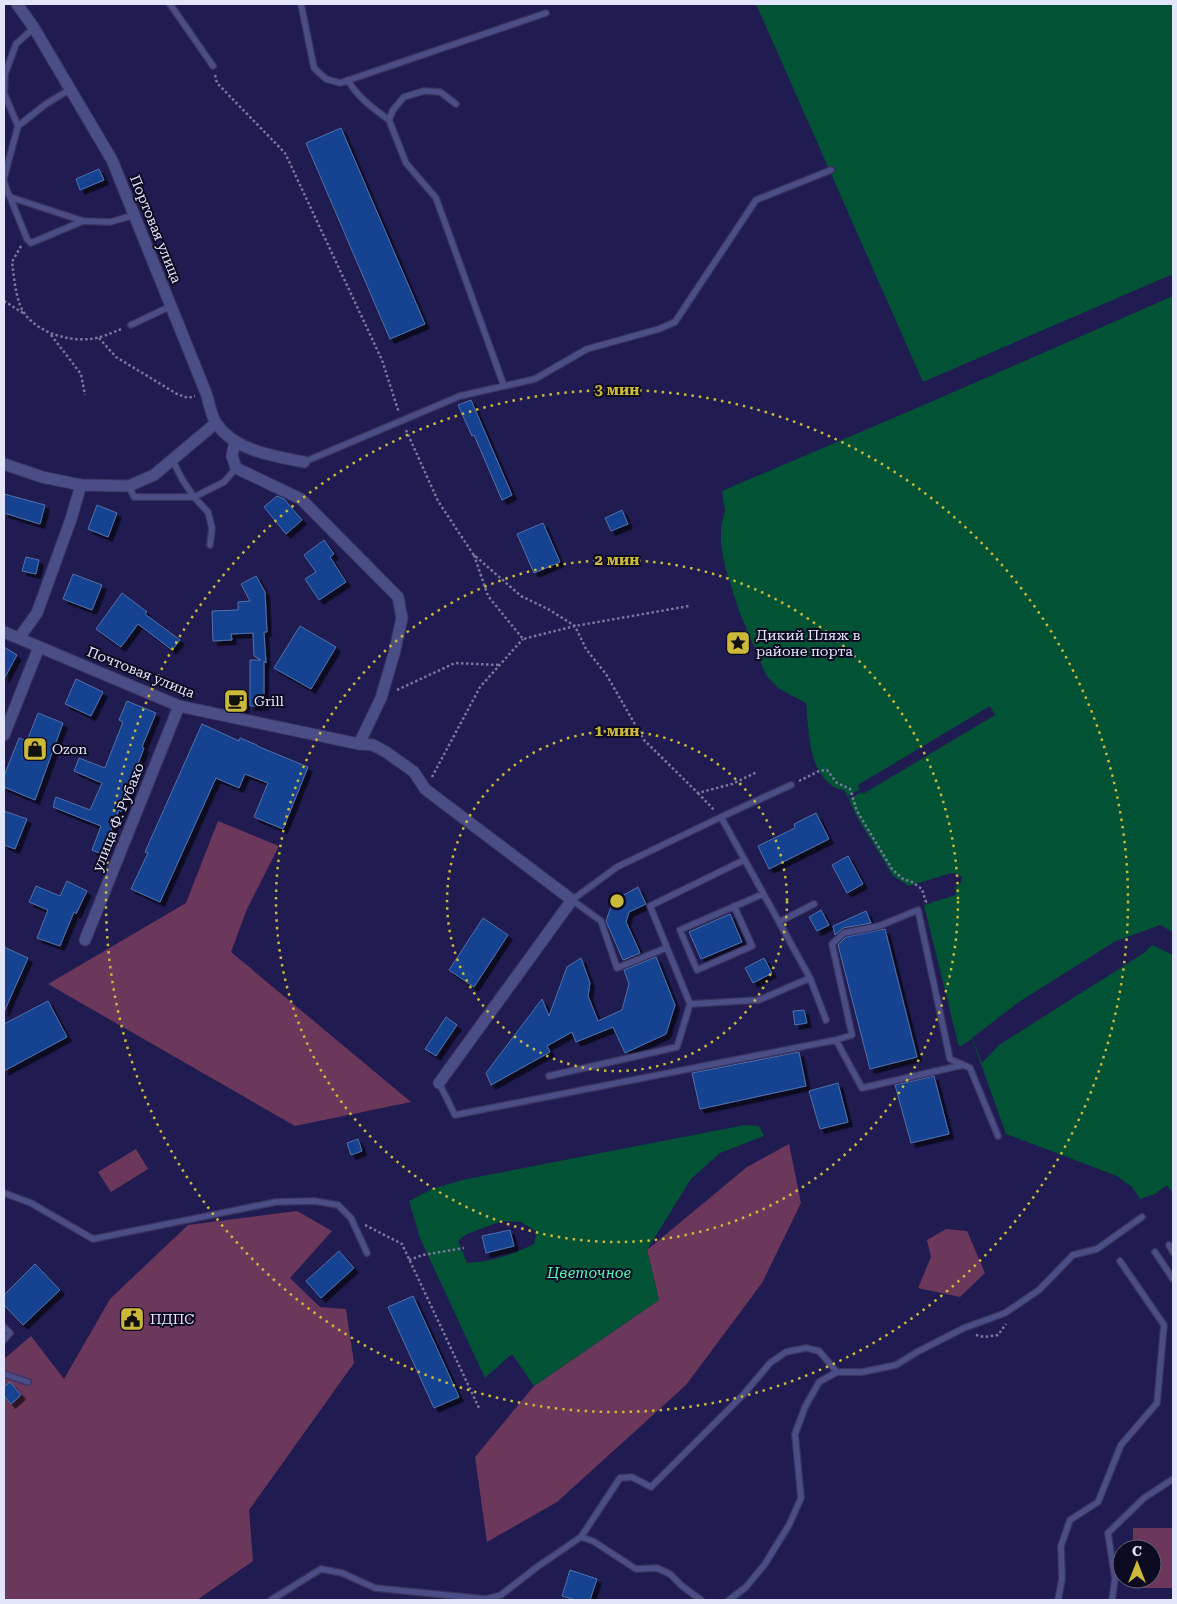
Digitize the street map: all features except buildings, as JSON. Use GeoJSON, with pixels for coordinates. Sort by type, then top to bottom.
{"type":"FeatureCollection","features":[{"type":"Feature","properties":{"kind":"street","name":"Портовая улица"},"geometry":{"type":"LineString","coordinates":[[17,4],[34,28],[112,160],[172,306],[216,423],[235,442],[266,454],[304,462]]}},
{"type":"Feature","properties":{"kind":"street"},"geometry":{"type":"LineString","coordinates":[[4,464],[42,477],[81,485],[129,486],[154,475],[216,423]]}},
{"type":"Feature","properties":{"kind":"street"},"geometry":{"type":"LineString","coordinates":[[235,442],[232,456],[236,468],[301,500],[398,597],[402,618],[394,654],[381,698],[359,744]]}},
{"type":"Feature","properties":{"kind":"street"},"geometry":{"type":"LineString","coordinates":[[19,638],[37,613],[71,519],[81,485]]}},
{"type":"Feature","properties":{"kind":"street","name":"Почтовая улица"},"geometry":{"type":"LineString","coordinates":[[4,632],[179,706],[359,744],[373,745],[414,772],[425,789],[572,900]]}},
{"type":"Feature","properties":{"kind":"street"},"geometry":{"type":"LineString","coordinates":[[4,735],[39,647]]}},
{"type":"Feature","properties":{"kind":"street","name":"улица Ф. Рубахо"},"geometry":{"type":"LineString","coordinates":[[85,940],[179,706]]}},
{"type":"Feature","properties":{"kind":"street"},"geometry":{"type":"LineString","coordinates":[[439,1083],[572,900]]}},
{"type":"Feature","properties":{"kind":"lane"},"geometry":{"type":"LineString","coordinates":[[170,4],[213,66]]}},
{"type":"Feature","properties":{"kind":"lane"},"geometry":{"type":"LineString","coordinates":[[300,4],[314,68],[326,80],[340,83],[546,13]]}},
{"type":"Feature","properties":{"kind":"lane"},"geometry":{"type":"LineString","coordinates":[[18,126],[4,94],[5,74],[16,44],[34,28]]}},
{"type":"Feature","properties":{"kind":"lane"},"geometry":{"type":"LineString","coordinates":[[348,80],[353,89],[375,110],[389,120],[406,162],[436,198],[504,386]]}},
{"type":"Feature","properties":{"kind":"lane"},"geometry":{"type":"LineString","coordinates":[[69,90],[46,104],[18,126],[4,179],[27,239],[31,242],[83,221]]}},
{"type":"Feature","properties":{"kind":"lane"},"geometry":{"type":"LineString","coordinates":[[389,120],[392,110],[404,96],[424,91],[440,92],[456,104]]}},
{"type":"Feature","properties":{"kind":"lane"},"geometry":{"type":"LineString","coordinates":[[304,462],[460,396],[535,379],[587,349],[659,329],[675,322],[756,200],[831,170]]}},
{"type":"Feature","properties":{"kind":"lane"},"geometry":{"type":"LineString","coordinates":[[10,197],[83,221],[110,222],[135,215]]}},
{"type":"Feature","properties":{"kind":"lane"},"geometry":{"type":"LineString","coordinates":[[131,325],[172,306]]}},
{"type":"Feature","properties":{"kind":"lane"},"geometry":{"type":"LineString","coordinates":[[172,458],[182,479],[194,497],[208,512],[212,528],[210,545]]}},
{"type":"Feature","properties":{"kind":"lane"},"geometry":{"type":"LineString","coordinates":[[129,486],[134,497],[194,497],[224,482],[236,468]]}},
{"type":"Feature","properties":{"kind":"lane"},"geometry":{"type":"LineString","coordinates":[[666,948],[617,968],[600,921],[572,900],[618,867],[721,817],[791,786]]}},
{"type":"Feature","properties":{"kind":"lane"},"geometry":{"type":"LineString","coordinates":[[721,817],[810,978],[826,1020]]}},
{"type":"Feature","properties":{"kind":"lane"},"geometry":{"type":"LineString","coordinates":[[549,1076],[677,1047],[690,1004],[650,906],[744,860]]}},
{"type":"Feature","properties":{"kind":"lane"},"geometry":{"type":"LineString","coordinates":[[734,906],[752,946],[697,970],[680,930],[734,906],[763,894]]}},
{"type":"Feature","properties":{"kind":"lane"},"geometry":{"type":"LineString","coordinates":[[779,922],[814,904]]}},
{"type":"Feature","properties":{"kind":"lane"},"geometry":{"type":"LineString","coordinates":[[439,1083],[455,1115],[836,1040],[852,1035],[832,944],[844,933],[879,926],[918,910],[950,1059],[970,1068],[998,1136]]}},
{"type":"Feature","properties":{"kind":"lane"},"geometry":{"type":"LineString","coordinates":[[690,1004],[759,1000],[810,978]]}},
{"type":"Feature","properties":{"kind":"lane"},"geometry":{"type":"LineString","coordinates":[[836,1040],[862,1088],[963,1065]]}},
{"type":"Feature","properties":{"kind":"lane"},"geometry":{"type":"LineString","coordinates":[[4,1192],[31,1203],[93,1239],[276,1202],[314,1201],[338,1205],[351,1218],[367,1253]]}},
{"type":"Feature","properties":{"kind":"lane"},"geometry":{"type":"LineString","coordinates":[[728,1600],[746,1587],[765,1564],[789,1525],[801,1498],[795,1434],[804,1407],[819,1382],[837,1372],[862,1372],[896,1365],[964,1328],[1005,1313],[1039,1290],[1073,1255],[1097,1249],[1142,1217]]}},
{"type":"Feature","properties":{"kind":"lane"},"geometry":{"type":"LineString","coordinates":[[1169,1245],[1173,1252]]}},
{"type":"Feature","properties":{"kind":"lane"},"geometry":{"type":"LineString","coordinates":[[1155,1252],[1173,1280]]}},
{"type":"Feature","properties":{"kind":"lane"},"geometry":{"type":"LineString","coordinates":[[1058,1600],[1062,1579],[1060,1546],[1070,1520],[1098,1502],[1121,1445],[1157,1404],[1164,1325],[1120,1260]]}},
{"type":"Feature","properties":{"kind":"lane"},"geometry":{"type":"LineString","coordinates":[[4,1327],[10,1333],[4,1340]]}},
{"type":"Feature","properties":{"kind":"lane"},"geometry":{"type":"LineString","coordinates":[[271,1600],[322,1569],[342,1573],[375,1588],[486,1599],[501,1595],[537,1567],[581,1537],[620,1478],[632,1477],[651,1486],[744,1395],[770,1363],[786,1352],[806,1348],[819,1351],[837,1372]]}},
{"type":"Feature","properties":{"kind":"lane"},"geometry":{"type":"LineString","coordinates":[[4,1374],[28,1382]]}},
{"type":"Feature","properties":{"kind":"lane"},"geometry":{"type":"LineString","coordinates":[[1112,1600],[1114,1579],[1108,1533],[1144,1498],[1173,1479]]}},
{"type":"Feature","properties":{"kind":"lane"},"geometry":{"type":"LineString","coordinates":[[581,1537],[593,1541],[636,1569],[656,1568],[670,1574],[701,1600]]}},
{"type":"Feature","properties":{"kind":"path"},"geometry":{"type":"LineString","coordinates":[[213,66],[217,83],[285,153],[382,360],[401,420],[438,501],[473,554],[488,596],[523,639]]}},
{"type":"Feature","properties":{"kind":"path"},"geometry":{"type":"LineString","coordinates":[[24,314],[19,303],[12,262],[27,239]]}},
{"type":"Feature","properties":{"kind":"path"},"geometry":{"type":"LineString","coordinates":[[4,301],[50,333],[74,340],[99,338],[131,325]]}},
{"type":"Feature","properties":{"kind":"path"},"geometry":{"type":"LineString","coordinates":[[50,333],[82,374],[85,395]]}},
{"type":"Feature","properties":{"kind":"path"},"geometry":{"type":"LineString","coordinates":[[99,338],[116,357],[176,394],[188,398],[206,394]]}},
{"type":"Feature","properties":{"kind":"path"},"geometry":{"type":"LineString","coordinates":[[473,554],[521,596],[575,626],[586,649],[606,674],[644,740],[721,817]]}},
{"type":"Feature","properties":{"kind":"path"},"geometry":{"type":"LineString","coordinates":[[425,789],[480,687],[523,639],[575,626],[689,606]]}},
{"type":"Feature","properties":{"kind":"path"},"geometry":{"type":"LineString","coordinates":[[381,698],[455,663],[499,665]]}},
{"type":"Feature","properties":{"kind":"path"},"geometry":{"type":"LineString","coordinates":[[791,786],[819,771],[827,770],[837,783],[850,788],[857,811],[892,868],[904,879],[922,889],[926,902],[918,910]]}},
{"type":"Feature","properties":{"kind":"path"},"geometry":{"type":"LineString","coordinates":[[698,793],[732,784],[757,772]]}},
{"type":"Feature","properties":{"kind":"path"},"geometry":{"type":"LineString","coordinates":[[351,1218],[402,1244],[479,1408]]}},
{"type":"Feature","properties":{"kind":"path"},"geometry":{"type":"LineString","coordinates":[[409,1260],[423,1255],[464,1248]]}},
{"type":"Feature","properties":{"kind":"shaded area"},"geometry":{"type":"Polygon","coordinates":[[[218,821],[279,846],[247,909],[231,952],[411,1102],[295,1126],[48,984],[186,903],[218,821]]]}},
{"type":"Feature","properties":{"kind":"shaded area"},"geometry":{"type":"Polygon","coordinates":[[[789,1144],[801,1203],[762,1283],[686,1385],[557,1502],[487,1542],[475,1457],[534,1386],[659,1300],[647,1250],[747,1167],[789,1144]]]}},
{"type":"Feature","properties":{"kind":"shaded area"},"geometry":{"type":"Polygon","coordinates":[[[136,1149],[148,1169],[111,1192],[98,1172],[136,1149]]]}},
{"type":"Feature","properties":{"kind":"shaded area"},"geometry":{"type":"Polygon","coordinates":[[[297,1211],[332,1231],[290,1278],[320,1307],[346,1309],[354,1363],[249,1510],[253,1561],[197,1600],[4,1600],[4,1359],[31,1336],[64,1379],[110,1299],[188,1225],[297,1211]]]}},
{"type":"Feature","properties":{"kind":"shaded area"},"geometry":{"type":"Polygon","coordinates":[[[946,1229],[967,1231],[985,1273],[960,1297],[918,1288],[931,1257],[927,1240],[946,1229]]]}},
{"type":"Feature","properties":{"kind":"shaded area"},"geometry":{"type":"Polygon","coordinates":[[[1133,1528],[1173,1528],[1173,1588],[1162,1588],[1162,1539],[1133,1539],[1133,1528]]]}},
{"type":"Feature","properties":{"kind":"water"},"geometry":{"type":"Polygon","coordinates":[[[756,4],[1173,4],[1173,274],[923,382],[756,4]]]}},
{"type":"Feature","properties":{"kind":"water"},"geometry":{"type":"Polygon","coordinates":[[[1173,296],[1173,1194],[1167,1185],[1155,1194],[1140,1199],[1132,1187],[1117,1176],[1006,1134],[972,1039],[959,1047],[924,905],[956,895],[955,888],[961,883],[962,877],[951,873],[909,886],[893,876],[857,817],[845,791],[834,787],[819,770],[811,748],[806,703],[778,688],[766,675],[739,611],[725,567],[721,543],[721,526],[725,511],[722,491],[1173,296]]]}},
{"type":"Feature","properties":{"kind":"water","name":"Цветочное"},"geometry":{"type":"Polygon","coordinates":[[[745,1125],[759,1126],[764,1136],[720,1153],[691,1179],[647,1250],[659,1300],[534,1386],[512,1354],[485,1378],[420,1238],[409,1201],[432,1189],[462,1180],[745,1125]],[[502,1221],[467,1234],[458,1241],[467,1263],[501,1257],[534,1244],[537,1232],[521,1222],[502,1221]]]}},
{"type":"Feature","properties":{"kind":"pier"},"geometry":{"type":"Polygon","coordinates":[[[990,706],[995,715],[863,794],[862,792],[849,799],[848,796],[860,789],[858,785],[990,706]]]}},
{"type":"Feature","properties":{"kind":"pier"},"geometry":{"type":"Polygon","coordinates":[[[1160,925],[1173,932],[1173,955],[1152,945],[1144,953],[999,1045],[982,1063],[972,1038],[1019,1002],[1114,942],[1160,925]]]}},
{"type":"Feature","properties":{"kind":"place","name":"Дикий Пляж в районе порта"},"geometry":{"type":"Point","coordinates":[738,643]}},
{"type":"Feature","properties":{"kind":"place","name":"Grill"},"geometry":{"type":"Point","coordinates":[236,701]}},
{"type":"Feature","properties":{"kind":"place","name":"Ozon"},"geometry":{"type":"Point","coordinates":[35,749]}},
{"type":"Feature","properties":{"kind":"place","name":"ПДПС"},"geometry":{"type":"Point","coordinates":[132,1319]}}]}
